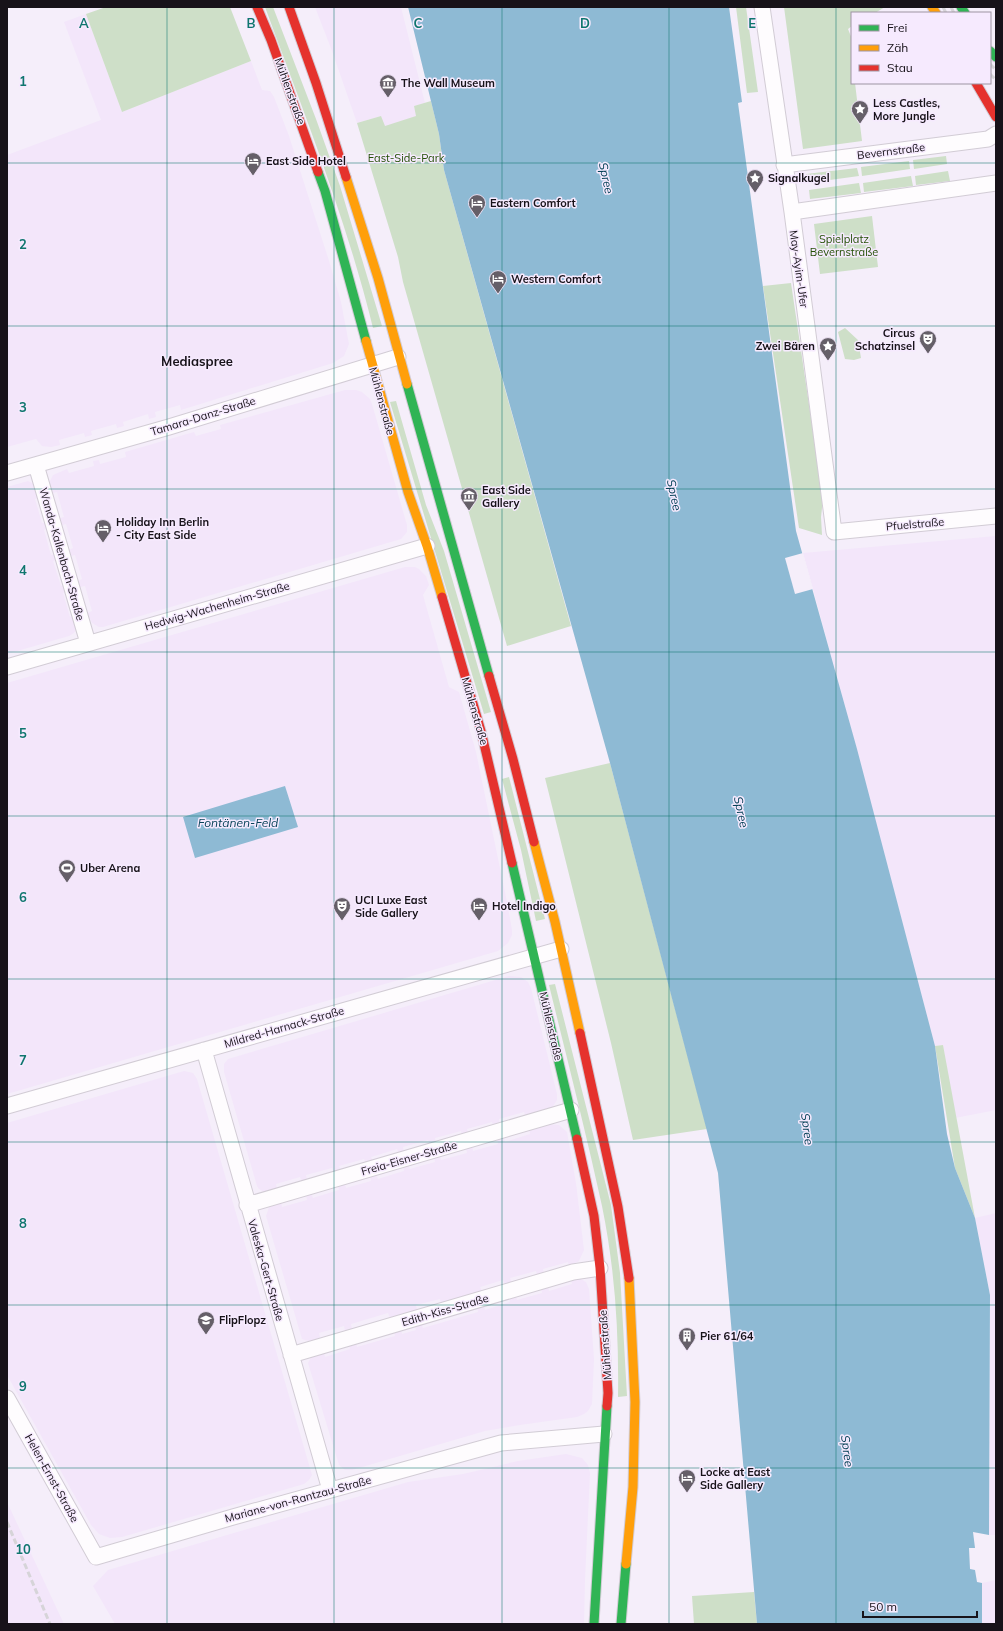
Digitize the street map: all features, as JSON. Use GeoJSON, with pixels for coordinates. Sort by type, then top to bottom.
{"type":"FeatureCollection","features":[{"type":"Feature","properties":{"kind":"main road","name":"Mühlenstraße"},"geometry":{"type":"LineString","coordinates":[[257,7],[271,40],[326,191],[372,365],[408,492],[427,546],[486,749],[571,1110],[594,1216],[600,1268],[608,1393],[608,1435],[594,1624]]}},
{"type":"Feature","properties":{"kind":"main road"},"geometry":{"type":"LineString","coordinates":[[289,7],[316,82],[362,228],[513,759],[555,922],[618,1206],[628,1267],[635,1402],[632,1435],[633,1487],[621,1624]]}},
{"type":"Feature","properties":{"kind":"main road"},"geometry":{"type":"LineString","coordinates":[[977,84],[996,118]]}},
{"type":"Feature","properties":{"kind":"street","name":"May-Ayim-Ufer"},"geometry":{"type":"LineString","coordinates":[[762,7],[792,212],[834,532]]}},
{"type":"Feature","properties":{"kind":"street","name":"Bevernstraße"},"geometry":{"type":"LineString","coordinates":[[784,165],[988,139],[996,134]]}},
{"type":"Feature","properties":{"kind":"street"},"geometry":{"type":"LineString","coordinates":[[792,212],[996,183]]}},
{"type":"Feature","properties":{"kind":"street","name":"Tamara-Danz-Straße"},"geometry":{"type":"LineString","coordinates":[[7,473],[169,427],[398,357]]}},
{"type":"Feature","properties":{"kind":"street","name":"Wanda-Kallenbach-Straße"},"geometry":{"type":"LineString","coordinates":[[36,465],[88,643]]}},
{"type":"Feature","properties":{"kind":"street","name":"Pfuelstraße"},"geometry":{"type":"LineString","coordinates":[[834,532],[996,516]]}},
{"type":"Feature","properties":{"kind":"street","name":"Hedwig-Wachenheim-Straße"},"geometry":{"type":"LineString","coordinates":[[7,667],[427,546]]}},
{"type":"Feature","properties":{"kind":"street","name":"Mildred-Harnack-Straße"},"geometry":{"type":"LineString","coordinates":[[7,1106],[561,949]]}},
{"type":"Feature","properties":{"kind":"street","name":"Valeska-Gert-Straße"},"geometry":{"type":"LineString","coordinates":[[204,1050],[247,1205],[330,1490]]}},
{"type":"Feature","properties":{"kind":"street","name":"Freia-Eisner-Straße"},"geometry":{"type":"LineString","coordinates":[[247,1205],[571,1110]]}},
{"type":"Feature","properties":{"kind":"street","name":"Edith-Kiss-Straße"},"geometry":{"type":"LineString","coordinates":[[291,1355],[573,1272],[600,1268]]}},
{"type":"Feature","properties":{"kind":"street","name":"Helen-Ernst-Straße"},"geometry":{"type":"LineString","coordinates":[[7,1398],[96,1557]]}},
{"type":"Feature","properties":{"kind":"street","name":"Mariane-von-Rantzau-Straße"},"geometry":{"type":"LineString","coordinates":[[96,1557],[501,1443],[608,1435]]}},
{"type":"Feature","properties":{"kind":"shaded area"},"geometry":{"type":"Polygon","coordinates":[[[315,7],[401,7],[425,103],[414,106],[417,116],[384,127],[381,116],[357,123],[315,7]]]}},
{"type":"Feature","properties":{"kind":"shaded area"},"geometry":{"type":"Polygon","coordinates":[[[86,14],[122,112],[251,61],[262,90],[270,91],[274,97],[289,136],[341,302],[349,344],[344,356],[333,363],[181,410],[180,405],[155,412],[156,417],[149,419],[148,414],[123,422],[124,426],[117,428],[116,424],[91,431],[92,435],[85,437],[84,433],[59,440],[60,445],[51,447],[42,446],[36,439],[7,447],[7,155],[101,120],[64,22],[86,14]]]}},
{"type":"Feature","properties":{"kind":"shaded area"},"geometry":{"type":"Polygon","coordinates":[[[345,390],[356,390],[362,392],[370,399],[372,404],[407,525],[407,532],[401,539],[103,627],[99,627],[92,623],[87,613],[92,611],[85,586],[80,587],[78,581],[82,579],[75,555],[71,556],[69,550],[73,548],[66,524],[62,525],[60,518],[64,517],[57,492],[53,493],[50,485],[53,475],[67,469],[69,473],[94,466],[93,461],[99,460],[100,464],[126,457],[125,452],[194,432],[196,436],[221,429],[220,425],[345,390]]]}},
{"type":"Feature","properties":{"kind":"shaded area"},"geometry":{"type":"Polygon","coordinates":[[[28,481],[34,484],[39,498],[35,499],[42,523],[47,522],[49,528],[44,530],[51,555],[56,554],[58,560],[53,561],[61,586],[65,585],[67,591],[63,593],[70,617],[74,616],[77,628],[74,633],[69,636],[7,654],[7,487],[28,481]]]}},
{"type":"Feature","properties":{"kind":"shaded area"},"geometry":{"type":"Polygon","coordinates":[[[996,536],[996,1110],[955,1118],[943,1045],[935,1046],[803,553],[996,536]]]}},
{"type":"Feature","properties":{"kind":"shaded area"},"geometry":{"type":"Polygon","coordinates":[[[405,567],[415,567],[426,576],[429,585],[423,595],[449,687],[459,692],[476,752],[512,930],[512,935],[508,943],[498,951],[7,1094],[7,683],[405,567]]]}},
{"type":"Feature","properties":{"kind":"shaded area"},"geometry":{"type":"Polygon","coordinates":[[[509,976],[521,977],[528,982],[531,988],[557,1094],[557,1100],[552,1108],[526,1117],[524,1112],[499,1119],[500,1124],[493,1126],[492,1122],[467,1129],[468,1133],[462,1135],[461,1131],[435,1138],[436,1143],[430,1144],[428,1140],[403,1147],[404,1152],[399,1153],[397,1149],[371,1157],[373,1161],[366,1163],[364,1159],[339,1166],[341,1170],[334,1172],[332,1168],[306,1175],[307,1180],[302,1182],[300,1177],[276,1184],[277,1189],[264,1192],[259,1189],[224,1072],[224,1064],[228,1059],[509,976]]]}},
{"type":"Feature","properties":{"kind":"shaded area"},"geometry":{"type":"Polygon","coordinates":[[[184,1071],[193,1073],[197,1079],[312,1475],[304,1484],[122,1537],[110,1538],[99,1534],[91,1525],[7,1375],[7,1123],[184,1071]]]}},
{"type":"Feature","properties":{"kind":"shaded area"},"geometry":{"type":"Polygon","coordinates":[[[548,1124],[559,1125],[567,1132],[576,1183],[584,1250],[579,1261],[569,1266],[568,1262],[543,1269],[544,1273],[537,1275],[536,1271],[510,1278],[512,1283],[505,1285],[503,1280],[480,1287],[482,1291],[441,1303],[440,1299],[416,1305],[417,1310],[390,1318],[388,1313],[351,1324],[352,1329],[345,1331],[344,1326],[319,1333],[320,1338],[309,1341],[302,1339],[266,1216],[269,1207],[281,1202],[282,1207],[307,1200],[306,1195],[311,1193],[313,1198],[339,1190],[338,1186],[345,1184],[346,1188],[371,1181],[370,1176],[376,1174],[378,1179],[404,1171],[403,1167],[408,1165],[410,1169],[435,1162],[434,1158],[440,1156],[441,1160],[467,1153],[466,1148],[472,1146],[473,1151],[498,1144],[497,1139],[504,1137],[505,1142],[530,1134],[529,1129],[548,1124]]]}},
{"type":"Feature","properties":{"kind":"shaded area"},"geometry":{"type":"Polygon","coordinates":[[[996,1213],[996,1535],[989,1535],[990,1295],[975,1218],[996,1213]]]}},
{"type":"Feature","properties":{"kind":"shaded area"},"geometry":{"type":"Polygon","coordinates":[[[579,1278],[586,1282],[589,1289],[594,1359],[592,1404],[588,1411],[577,1417],[485,1431],[352,1470],[345,1470],[339,1465],[308,1363],[311,1357],[324,1353],[325,1357],[350,1349],[349,1345],[356,1343],[357,1347],[395,1336],[394,1332],[401,1330],[402,1334],[416,1330],[415,1326],[421,1324],[423,1328],[478,1312],[477,1307],[484,1305],[485,1310],[510,1302],[509,1298],[516,1296],[517,1300],[542,1293],[541,1288],[548,1286],[549,1291],[572,1284],[571,1280],[579,1278]]]}},
{"type":"Feature","properties":{"kind":"shaded area"},"geometry":{"type":"Polygon","coordinates":[[[566,1454],[582,1458],[588,1465],[590,1473],[584,1624],[115,1624],[93,1586],[108,1570],[408,1482],[463,1474],[518,1461],[566,1454]]]}},
{"type":"Feature","properties":{"kind":"shaded area"},"geometry":{"type":"Polygon","coordinates":[[[7,1502],[64,1624],[7,1624],[7,1502]]]}},
{"type":"Feature","properties":{"kind":"shaded area"},"geometry":{"type":"Polygon","coordinates":[[[996,1580],[996,1624],[982,1624],[982,1583],[996,1580]]]}},
{"type":"Feature","properties":{"kind":"green space"},"geometry":{"type":"Polygon","coordinates":[[[106,7],[230,7],[251,61],[122,112],[86,14],[106,7]]]}},
{"type":"Feature","properties":{"kind":"green space"},"geometry":{"type":"Polygon","coordinates":[[[265,7],[273,7],[316,119],[340,186],[382,326],[373,328],[337,206],[265,7]]]}},
{"type":"Feature","properties":{"kind":"green space"},"geometry":{"type":"Polygon","coordinates":[[[736,7],[746,7],[758,92],[747,93],[736,7]]]}},
{"type":"Feature","properties":{"kind":"green space"},"geometry":{"type":"Polygon","coordinates":[[[784,7],[885,7],[877,12],[851,12],[851,27],[848,29],[851,36],[851,84],[855,84],[862,141],[803,149],[784,7]]]}},
{"type":"Feature","properties":{"kind":"green space","name":"East-Side-Park"},"geometry":{"type":"Polygon","coordinates":[[[431,101],[439,134],[444,170],[571,626],[507,646],[403,282],[398,257],[357,123],[381,116],[385,126],[416,116],[414,106],[431,101]]]}},
{"type":"Feature","properties":{"kind":"green space"},"geometry":{"type":"Polygon","coordinates":[[[946,156],[947,164],[914,169],[913,160],[946,156]]]}},
{"type":"Feature","properties":{"kind":"green space"},"geometry":{"type":"Polygon","coordinates":[[[909,161],[910,169],[862,176],[861,167],[909,161]]]}},
{"type":"Feature","properties":{"kind":"green space"},"geometry":{"type":"Polygon","coordinates":[[[857,168],[859,176],[808,183],[806,174],[857,168]]]}},
{"type":"Feature","properties":{"kind":"green space"},"geometry":{"type":"Polygon","coordinates":[[[948,171],[950,181],[916,185],[915,176],[948,171]]]}},
{"type":"Feature","properties":{"kind":"green space"},"geometry":{"type":"Polygon","coordinates":[[[911,176],[913,186],[864,192],[863,183],[911,176]]]}},
{"type":"Feature","properties":{"kind":"green space"},"geometry":{"type":"Polygon","coordinates":[[[859,183],[861,193],[810,199],[809,190],[859,183]]]}},
{"type":"Feature","properties":{"kind":"green space","name":"Spielplatz Bevernstraße"},"geometry":{"type":"Polygon","coordinates":[[[872,216],[878,267],[820,274],[814,224],[872,216]]]}},
{"type":"Feature","properties":{"kind":"green space"},"geometry":{"type":"Polygon","coordinates":[[[791,283],[823,499],[821,517],[822,535],[799,528],[763,286],[791,283]]]}},
{"type":"Feature","properties":{"kind":"green space"},"geometry":{"type":"Polygon","coordinates":[[[845,328],[858,340],[861,358],[854,360],[845,359],[838,332],[845,328]]]}},
{"type":"Feature","properties":{"kind":"green space"},"geometry":{"type":"Polygon","coordinates":[[[396,401],[426,505],[444,551],[491,712],[484,714],[390,402],[396,401]]]}},
{"type":"Feature","properties":{"kind":"green space"},"geometry":{"type":"Polygon","coordinates":[[[610,763],[707,1129],[633,1140],[611,1043],[545,778],[610,763]]]}},
{"type":"Feature","properties":{"kind":"green space"},"geometry":{"type":"Polygon","coordinates":[[[509,777],[545,919],[536,921],[521,850],[502,779],[509,777]]]}},
{"type":"Feature","properties":{"kind":"green space"},"geometry":{"type":"Polygon","coordinates":[[[555,984],[611,1205],[620,1273],[627,1396],[618,1397],[617,1325],[610,1253],[596,1178],[549,985],[555,984]]]}},
{"type":"Feature","properties":{"kind":"green space"},"geometry":{"type":"Polygon","coordinates":[[[943,1045],[975,1218],[955,1168],[935,1046],[943,1045]]]}},
{"type":"Feature","properties":{"kind":"green space"},"geometry":{"type":"Polygon","coordinates":[[[754,1592],[757,1624],[694,1624],[692,1596],[754,1592]]]}},
{"type":"Feature","properties":{"kind":"water","name":"Spree"},"geometry":{"type":"Polygon","coordinates":[[[408,7],[729,7],[742,102],[738,103],[796,531],[857,749],[935,1046],[947,1134],[955,1168],[975,1218],[990,1295],[989,1535],[973,1532],[975,1548],[969,1548],[970,1569],[975,1570],[977,1582],[982,1583],[982,1624],[757,1624],[718,1173],[610,763],[444,170],[439,134],[408,7]]]}},
{"type":"Feature","properties":{"kind":"water","name":"Fontänen-Feld"},"geometry":{"type":"Polygon","coordinates":[[[285,786],[298,827],[195,858],[183,817],[285,786]]]}},
{"type":"Feature","properties":{"kind":"pier"},"geometry":{"type":"Polygon","coordinates":[[[803,553],[813,589],[795,594],[785,558],[803,553]]]}},
{"type":"Feature","properties":{"kind":"railway"},"geometry":{"type":"LineString","coordinates":[[943,7],[946,12]]}},
{"type":"Feature","properties":{"kind":"railway"},"geometry":{"type":"LineString","coordinates":[[951,7],[954,12]]}},
{"type":"Feature","properties":{"kind":"railway"},"geometry":{"type":"LineString","coordinates":[[991,65],[996,70]]}},
{"type":"Feature","properties":{"kind":"railway"},"geometry":{"type":"LineString","coordinates":[[991,75],[996,80]]}},
{"type":"Feature","properties":{"kind":"railway"},"geometry":{"type":"LineString","coordinates":[[7,1522],[50,1624]]}},
{"type":"Feature","properties":{"kind":"traffic: fast"},"geometry":{"type":"LineString","coordinates":[[961,7],[964,12]]}},
{"type":"Feature","properties":{"kind":"traffic: fast"},"geometry":{"type":"LineString","coordinates":[[991,52],[996,57]]}},
{"type":"Feature","properties":{"kind":"traffic: fast"},"geometry":{"type":"LineString","coordinates":[[318,172],[325,191],[366,341]]}},
{"type":"Feature","properties":{"kind":"traffic: fast"},"geometry":{"type":"LineString","coordinates":[[407,384],[489,676]]}},
{"type":"Feature","properties":{"kind":"traffic: fast"},"geometry":{"type":"LineString","coordinates":[[512,863],[577,1139]]}},
{"type":"Feature","properties":{"kind":"traffic: fast"},"geometry":{"type":"LineString","coordinates":[[594,1624],[607,1406]]}},
{"type":"Feature","properties":{"kind":"traffic: fast"},"geometry":{"type":"LineString","coordinates":[[621,1624],[626,1564]]}},
{"type":"Feature","properties":{"kind":"traffic: slow"},"geometry":{"type":"LineString","coordinates":[[932,7],[935,12]]}},
{"type":"Feature","properties":{"kind":"traffic: slow"},"geometry":{"type":"LineString","coordinates":[[346,177],[378,278],[407,384]]}},
{"type":"Feature","properties":{"kind":"traffic: slow"},"geometry":{"type":"LineString","coordinates":[[366,341],[408,492],[427,546],[442,597]]}},
{"type":"Feature","properties":{"kind":"traffic: slow"},"geometry":{"type":"LineString","coordinates":[[534,842],[555,922],[580,1033]]}},
{"type":"Feature","properties":{"kind":"traffic: slow"},"geometry":{"type":"LineString","coordinates":[[626,1564],[633,1487],[635,1402],[629,1278]]}},
{"type":"Feature","properties":{"kind":"traffic: jam"},"geometry":{"type":"LineString","coordinates":[[257,7],[271,40],[318,172]]}},
{"type":"Feature","properties":{"kind":"traffic: jam"},"geometry":{"type":"LineString","coordinates":[[289,7],[316,83],[346,177]]}},
{"type":"Feature","properties":{"kind":"traffic: jam"},"geometry":{"type":"LineString","coordinates":[[977,84],[996,117]]}},
{"type":"Feature","properties":{"kind":"traffic: jam"},"geometry":{"type":"LineString","coordinates":[[442,597],[481,731],[512,863]]}},
{"type":"Feature","properties":{"kind":"traffic: jam"},"geometry":{"type":"LineString","coordinates":[[489,676],[513,759],[534,842]]}},
{"type":"Feature","properties":{"kind":"traffic: jam"},"geometry":{"type":"LineString","coordinates":[[580,1033],[618,1207],[629,1278]]}},
{"type":"Feature","properties":{"kind":"traffic: jam"},"geometry":{"type":"LineString","coordinates":[[577,1139],[594,1216],[600,1268],[608,1393],[607,1406]]}},
{"type":"Feature","properties":{"kind":"place","name":"The Wall Museum"},"geometry":{"type":"Point","coordinates":[388,98]}},
{"type":"Feature","properties":{"kind":"place","name":"Less Castles, More Jungle"},"geometry":{"type":"Point","coordinates":[860,124]}},
{"type":"Feature","properties":{"kind":"place","name":"East Side Hotel"},"geometry":{"type":"Point","coordinates":[253,176]}},
{"type":"Feature","properties":{"kind":"place","name":"Signalkugel"},"geometry":{"type":"Point","coordinates":[755,193]}},
{"type":"Feature","properties":{"kind":"place","name":"Eastern Comfort"},"geometry":{"type":"Point","coordinates":[477,218]}},
{"type":"Feature","properties":{"kind":"place","name":"Western Comfort"},"geometry":{"type":"Point","coordinates":[498,294]}},
{"type":"Feature","properties":{"kind":"place","name":"Circus Schatzinsel"},"geometry":{"type":"Point","coordinates":[928,354]}},
{"type":"Feature","properties":{"kind":"place","name":"Zwei Bären"},"geometry":{"type":"Point","coordinates":[828,361]}},
{"type":"Feature","properties":{"kind":"place","name":"East Side Gallery"},"geometry":{"type":"Point","coordinates":[469,511]}},
{"type":"Feature","properties":{"kind":"place","name":"Holiday Inn Berlin - City East Side"},"geometry":{"type":"Point","coordinates":[103,543]}},
{"type":"Feature","properties":{"kind":"place","name":"Uber Arena"},"geometry":{"type":"Point","coordinates":[67,883]}},
{"type":"Feature","properties":{"kind":"place","name":"UCI Luxe East Side Gallery"},"geometry":{"type":"Point","coordinates":[342,921]}},
{"type":"Feature","properties":{"kind":"place","name":"Hotel Indigo"},"geometry":{"type":"Point","coordinates":[479,921]}},
{"type":"Feature","properties":{"kind":"place","name":"FlipFlopz"},"geometry":{"type":"Point","coordinates":[206,1335]}},
{"type":"Feature","properties":{"kind":"place","name":"Pier 61/64"},"geometry":{"type":"Point","coordinates":[687,1351]}},
{"type":"Feature","properties":{"kind":"place","name":"Locke at East Side Gallery"},"geometry":{"type":"Point","coordinates":[687,1493]}},
{"type":"Feature","properties":{"kind":"district","name":"Mediaspree"},"geometry":{"type":"Point","coordinates":[197,361]}}]}
